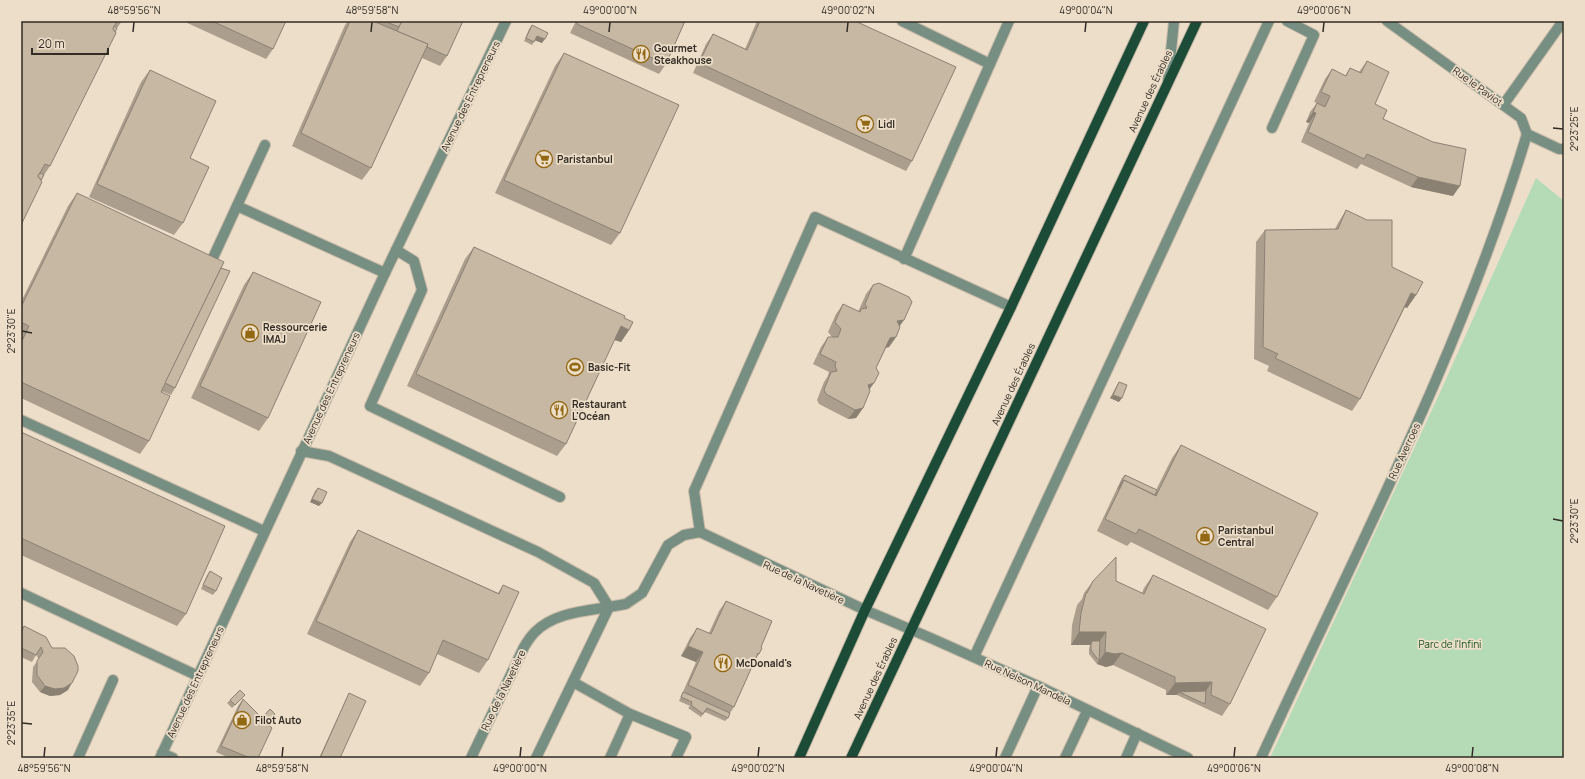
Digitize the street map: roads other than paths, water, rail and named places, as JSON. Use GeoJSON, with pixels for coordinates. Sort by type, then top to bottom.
{"type":"FeatureCollection","features":[{"type":"Feature","properties":{"kind":"main road"},"geometry":{"type":"LineString","coordinates":[[799,758],[865,610],[1011,307],[1144,21]]}},
{"type":"Feature","properties":{"kind":"main road","name":"Avenue des Érables"},"geometry":{"type":"LineString","coordinates":[[851,758],[1197,21]]}},
{"type":"Feature","properties":{"kind":"street","name":"Avenue des Entrepreneurs"},"geometry":{"type":"LineString","coordinates":[[161,756],[301,451],[506,21]]}},
{"type":"Feature","properties":{"kind":"street"},"geometry":{"type":"LineString","coordinates":[[902,21],[990,64]]}},
{"type":"Feature","properties":{"kind":"street"},"geometry":{"type":"LineString","coordinates":[[904,259],[1009,21]]}},
{"type":"Feature","properties":{"kind":"street"},"geometry":{"type":"LineString","coordinates":[[1168,83],[1174,21]]}},
{"type":"Feature","properties":{"kind":"street"},"geometry":{"type":"LineString","coordinates":[[974,657],[1268,21]]}},
{"type":"Feature","properties":{"kind":"street"},"geometry":{"type":"LineString","coordinates":[[1272,128],[1314,35],[1287,21]]}},
{"type":"Feature","properties":{"kind":"street","name":"Rue le Paviot"},"geometry":{"type":"LineString","coordinates":[[1387,21],[1504,104],[1521,118],[1527,134]]}},
{"type":"Feature","properties":{"kind":"street"},"geometry":{"type":"LineString","coordinates":[[1504,104],[1563,21]]}},
{"type":"Feature","properties":{"kind":"street"},"geometry":{"type":"LineString","coordinates":[[1527,134],[1559,149],[1564,149]]}},
{"type":"Feature","properties":{"kind":"street","name":"Rue Averroes"},"geometry":{"type":"LineString","coordinates":[[1261,758],[1416,425],[1485,258],[1527,134]]}},
{"type":"Feature","properties":{"kind":"street"},"geometry":{"type":"LineString","coordinates":[[212,260],[265,145]]}},
{"type":"Feature","properties":{"kind":"street"},"geometry":{"type":"LineString","coordinates":[[237,206],[385,273]]}},
{"type":"Feature","properties":{"kind":"street"},"geometry":{"type":"LineString","coordinates":[[700,532],[694,491],[815,217],[1011,307]]}},
{"type":"Feature","properties":{"kind":"street"},"geometry":{"type":"LineString","coordinates":[[396,250],[414,261],[422,290],[370,406],[560,497]]}},
{"type":"Feature","properties":{"kind":"street"},"geometry":{"type":"LineString","coordinates":[[21,420],[264,531]]}},
{"type":"Feature","properties":{"kind":"street"},"geometry":{"type":"LineString","coordinates":[[301,451],[329,456],[538,552],[594,583],[609,608],[536,758]]}},
{"type":"Feature","properties":{"kind":"street","name":"Rue de la Navetière"},"geometry":{"type":"LineString","coordinates":[[471,758],[524,647],[536,631],[556,618],[577,612],[609,608],[626,604],[642,592],[668,545],[684,535],[700,532],[865,610]]}},
{"type":"Feature","properties":{"kind":"street"},"geometry":{"type":"LineString","coordinates":[[21,594],[198,676]]}},
{"type":"Feature","properties":{"kind":"street","name":"Rue Nelson Mandela"},"geometry":{"type":"LineString","coordinates":[[865,610],[1038,686],[1187,758]]}},
{"type":"Feature","properties":{"kind":"street"},"geometry":{"type":"LineString","coordinates":[[78,758],[113,680]]}},
{"type":"Feature","properties":{"kind":"street"},"geometry":{"type":"LineString","coordinates":[[573,682],[630,714],[686,738],[676,758]]}},
{"type":"Feature","properties":{"kind":"street"},"geometry":{"type":"LineString","coordinates":[[1005,758],[1038,686]]}},
{"type":"Feature","properties":{"kind":"street"},"geometry":{"type":"LineString","coordinates":[[1065,758],[1087,711]]}},
{"type":"Feature","properties":{"kind":"street"},"geometry":{"type":"LineString","coordinates":[[610,758],[630,714]]}},
{"type":"Feature","properties":{"kind":"street"},"geometry":{"type":"LineString","coordinates":[[1126,758],[1137,733]]}},
{"type":"Feature","properties":{"kind":"street"},"geometry":{"type":"LineString","coordinates":[[161,756],[173,758]]}},
{"type":"Feature","properties":{"kind":"place","name":"Gourmet Steakhouse"},"geometry":{"type":"Point","coordinates":[641,54]}},
{"type":"Feature","properties":{"kind":"place","name":"Lidl"},"geometry":{"type":"Point","coordinates":[865,124]}},
{"type":"Feature","properties":{"kind":"place","name":"Paristanbul"},"geometry":{"type":"Point","coordinates":[544,159]}},
{"type":"Feature","properties":{"kind":"place","name":"Ressourcerie IMAJ"},"geometry":{"type":"Point","coordinates":[250,333]}},
{"type":"Feature","properties":{"kind":"place","name":"Basic-Fit"},"geometry":{"type":"Point","coordinates":[575,367]}},
{"type":"Feature","properties":{"kind":"place","name":"Restaurant L'Océan"},"geometry":{"type":"Point","coordinates":[559,410]}},
{"type":"Feature","properties":{"kind":"place","name":"Paristanbul Central"},"geometry":{"type":"Point","coordinates":[1205,536]}},
{"type":"Feature","properties":{"kind":"place","name":"McDonald's"},"geometry":{"type":"Point","coordinates":[723,663]}},
{"type":"Feature","properties":{"kind":"place","name":"Filot Auto"},"geometry":{"type":"Point","coordinates":[242,720]}},
{"type":"Feature","properties":{"kind":"park label","name":"Parc de l'Infini"},"geometry":{"type":"Point","coordinates":[1450,644]}}]}
